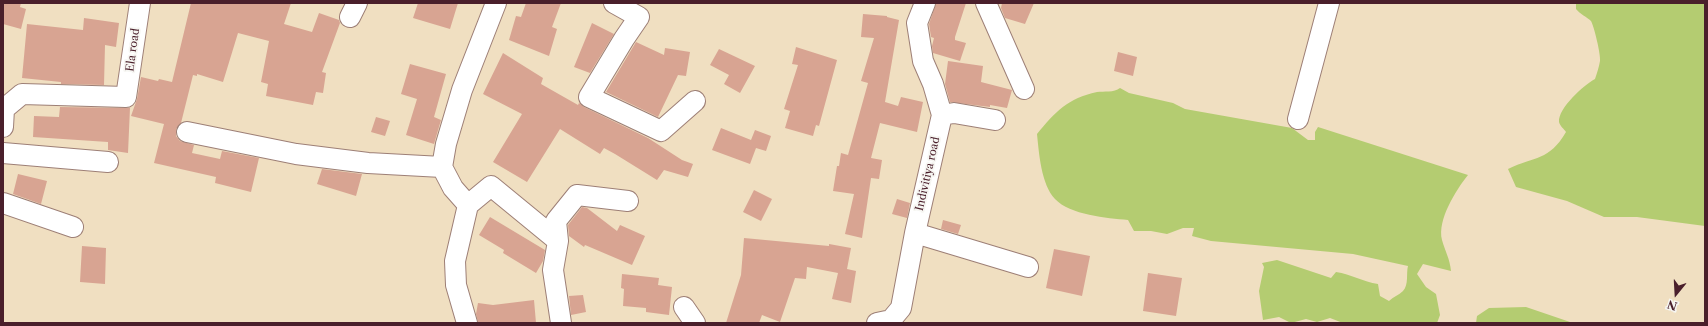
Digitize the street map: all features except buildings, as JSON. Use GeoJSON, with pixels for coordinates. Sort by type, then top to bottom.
{"type":"FeatureCollection","features":[{"type":"Feature","properties":{"kind":"street","name":"Ela road"},"geometry":{"type":"LineString","coordinates":[[3,128],[4,109],[22,94],[126,97],[140,3]]}},
{"type":"Feature","properties":{"kind":"street"},"geometry":{"type":"LineString","coordinates":[[468,205],[453,188],[442,168],[446,144],[462,90],[496,3]]}},
{"type":"Feature","properties":{"kind":"street"},"geometry":{"type":"LineString","coordinates":[[614,3],[639,17],[589,97],[661,131],[695,101]]}},
{"type":"Feature","properties":{"kind":"street","name":"Indivitiya road"},"geometry":{"type":"LineString","coordinates":[[889,322],[901,308],[915,233],[942,115],[933,84],[923,61],[918,23],[924,3]]}},
{"type":"Feature","properties":{"kind":"street"},"geometry":{"type":"LineString","coordinates":[[986,3],[1024,89]]}},
{"type":"Feature","properties":{"kind":"street"},"geometry":{"type":"LineString","coordinates":[[1298,119],[1330,3]]}},
{"type":"Feature","properties":{"kind":"street"},"geometry":{"type":"LineString","coordinates":[[942,115],[954,113],[995,120]]}},
{"type":"Feature","properties":{"kind":"street"},"geometry":{"type":"LineString","coordinates":[[186,132],[296,154],[368,163],[442,168]]}},
{"type":"Feature","properties":{"kind":"street"},"geometry":{"type":"LineString","coordinates":[[3,153],[108,162]]}},
{"type":"Feature","properties":{"kind":"street"},"geometry":{"type":"LineString","coordinates":[[467,323],[456,285],[455,261],[468,205],[491,186],[558,241]]}},
{"type":"Feature","properties":{"kind":"street"},"geometry":{"type":"LineString","coordinates":[[561,323],[553,270],[558,241],[556,221],[577,195],[628,201]]}},
{"type":"Feature","properties":{"kind":"street"},"geometry":{"type":"LineString","coordinates":[[3,203],[73,227]]}},
{"type":"Feature","properties":{"kind":"street"},"geometry":{"type":"LineString","coordinates":[[915,233],[1028,267]]}},
{"type":"Feature","properties":{"kind":"green space"},"geometry":{"type":"Polygon","coordinates":[[[1576,3],[1705,3],[1705,226],[1637,217],[1604,217],[1567,201],[1516,187],[1508,169],[1541,156],[1554,148],[1566,132],[1559,122],[1563,110],[1572,98],[1595,79],[1600,58],[1594,29],[1591,21],[1576,9],[1576,3]]]}},
{"type":"Feature","properties":{"kind":"green space"},"geometry":{"type":"Polygon","coordinates":[[[1120,88],[1129,93],[1173,103],[1185,109],[1292,128],[1308,140],[1315,140],[1315,132],[1318,127],[1468,175],[1453,197],[1442,224],[1442,240],[1449,259],[1451,271],[1423,264],[1417,274],[1426,287],[1436,294],[1440,315],[1437,323],[1343,323],[1330,318],[1317,322],[1306,319],[1291,323],[1279,317],[1263,320],[1259,291],[1264,267],[1262,263],[1277,260],[1331,278],[1336,272],[1347,274],[1367,282],[1378,284],[1380,296],[1389,301],[1405,288],[1408,266],[1353,254],[1211,241],[1192,236],[1194,228],[1183,228],[1167,234],[1151,231],[1134,231],[1128,220],[1089,215],[1070,209],[1055,199],[1050,193],[1044,177],[1037,134],[1056,113],[1070,102],[1097,92],[1118,90],[1120,88]]]}},
{"type":"Feature","properties":{"kind":"green space"},"geometry":{"type":"Polygon","coordinates":[[[1526,307],[1573,323],[1476,323],[1477,316],[1489,308],[1526,307]]]}}]}
